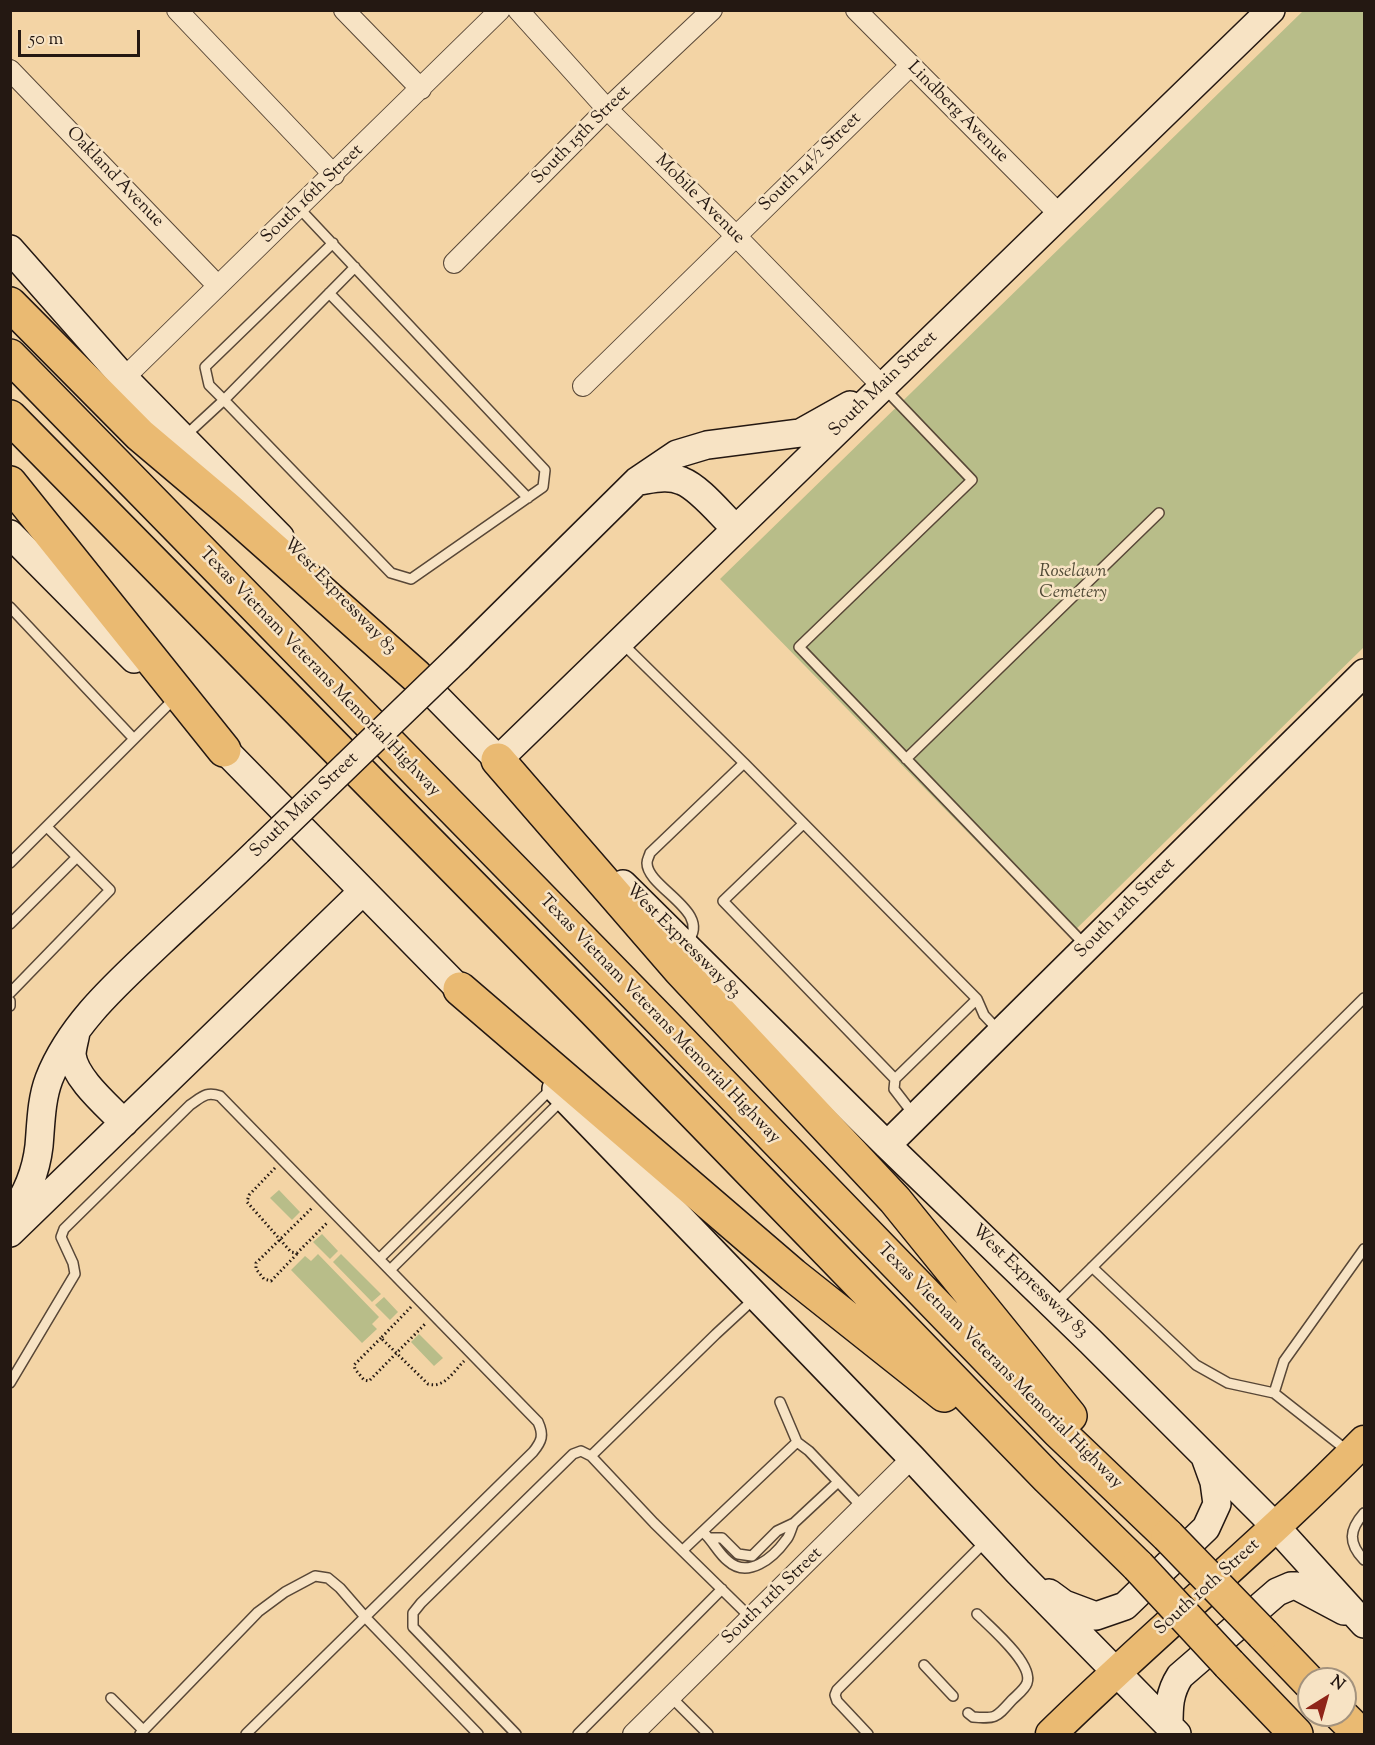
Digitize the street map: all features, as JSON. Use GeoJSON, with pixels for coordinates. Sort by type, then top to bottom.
{"type":"FeatureCollection","features":[{"type":"Feature","properties":{"kind":"highway"},"geometry":{"type":"LineString","coordinates":[[10,304],[140,435],[230,511],[416,676]]}},
{"type":"Feature","properties":{"kind":"highway","name":"Texas Vietnam Veterans Memorial Highway"},"geometry":{"type":"LineString","coordinates":[[10,356],[1050,1422],[1168,1536],[1297,1669]]}},
{"type":"Feature","properties":{"kind":"highway"},"geometry":{"type":"LineString","coordinates":[[10,417],[594,1010],[1048,1478],[1138,1566],[1296,1734]]}},
{"type":"Feature","properties":{"kind":"highway"},"geometry":{"type":"LineString","coordinates":[[10,483],[224,750]]}},
{"type":"Feature","properties":{"kind":"highway"},"geometry":{"type":"LineString","coordinates":[[498,760],[680,970],[895,1200],[1168,1536]]}},
{"type":"Feature","properties":{"kind":"highway"},"geometry":{"type":"LineString","coordinates":[[460,989],[793,1275],[1048,1478]]}},
{"type":"Feature","properties":{"kind":"highway"},"geometry":{"type":"LineString","coordinates":[[1229,1664],[1245,1705],[1273,1734]]}},
{"type":"Feature","properties":{"kind":"main road","name":"South Main Street"},"geometry":{"type":"LineString","coordinates":[[498,760],[1271,10]]}},
{"type":"Feature","properties":{"kind":"main road","name":"West Expressway 83"},"geometry":{"type":"LineString","coordinates":[[10,249],[124,378],[498,760],[1204,1455],[1276,1527],[1363,1620]]}},
{"type":"Feature","properties":{"kind":"main road","name":"South Main Street"},"geometry":{"type":"LineString","coordinates":[[10,1217],[19,1205],[32,1177],[38,1149],[41,1112],[49,1080],[76,1031],[99,1002],[458,658],[638,481],[677,454],[697,448],[800,433],[883,387]]}},
{"type":"Feature","properties":{"kind":"main road"},"geometry":{"type":"LineString","coordinates":[[638,481],[664,478],[682,481],[696,490],[736,529]]}},
{"type":"Feature","properties":{"kind":"main road"},"geometry":{"type":"LineString","coordinates":[[10,534],[460,989],[912,1458],[1018,1572],[1173,1730]]}},
{"type":"Feature","properties":{"kind":"main road","name":"South 12th Street"},"geometry":{"type":"LineString","coordinates":[[887,1145],[1365,673]]}},
{"type":"Feature","properties":{"kind":"main road"},"geometry":{"type":"LineString","coordinates":[[10,1233],[362,892]]}},
{"type":"Feature","properties":{"kind":"main road"},"geometry":{"type":"LineString","coordinates":[[76,1031],[72,1056],[80,1073],[92,1090],[124,1123]]}},
{"type":"Feature","properties":{"kind":"main road","name":"South 10th Street"},"geometry":{"type":"LineString","coordinates":[[1051,1734],[1115,1672],[1360,1448]]}},
{"type":"Feature","properties":{"kind":"main road"},"geometry":{"type":"LineString","coordinates":[[1018,1572],[1064,1604],[1096,1616],[1125,1606],[1206,1528],[1212,1517],[1216,1504],[1214,1482],[1204,1455]]}},
{"type":"Feature","properties":{"kind":"main road"},"geometry":{"type":"LineString","coordinates":[[1173,1730],[1169,1701],[1172,1688],[1180,1676],[1277,1592],[1297,1586],[1363,1620]]}},
{"type":"Feature","properties":{"kind":"street"},"geometry":{"type":"LineString","coordinates":[[177,10],[333,175]]}},
{"type":"Feature","properties":{"kind":"street"},"geometry":{"type":"LineString","coordinates":[[344,10],[421,89]]}},
{"type":"Feature","properties":{"kind":"street","name":"South 16th Street"},"geometry":{"type":"LineString","coordinates":[[124,378],[500,10]]}},
{"type":"Feature","properties":{"kind":"street","name":"Mobile Avenue"},"geometry":{"type":"LineString","coordinates":[[518,10],[607,109],[736,236],[883,387]]}},
{"type":"Feature","properties":{"kind":"street","name":"South 15th Street"},"geometry":{"type":"LineString","coordinates":[[454,263],[607,109],[712,10]]}},
{"type":"Feature","properties":{"kind":"street","name":"Lindberg Avenue"},"geometry":{"type":"LineString","coordinates":[[856,10],[1059,214]]}},
{"type":"Feature","properties":{"kind":"street","name":"South 14½ Street"},"geometry":{"type":"LineString","coordinates":[[583,386],[910,66]]}},
{"type":"Feature","properties":{"kind":"street","name":"Oakland Avenue"},"geometry":{"type":"LineString","coordinates":[[10,70],[218,286]]}},
{"type":"Feature","properties":{"kind":"street","name":"South 11th Street"},"geometry":{"type":"LineString","coordinates":[[633,1734],[912,1458]]}},
{"type":"Feature","properties":{"kind":"lane"},"geometry":{"type":"LineString","coordinates":[[299,208],[333,243],[544,470],[543,487],[411,579],[392,573],[209,385],[205,366],[333,243]]}},
{"type":"Feature","properties":{"kind":"lane"},"geometry":{"type":"LineString","coordinates":[[183,437],[224,400],[355,267]]}},
{"type":"Feature","properties":{"kind":"lane"},"geometry":{"type":"LineString","coordinates":[[329,293],[528,498]]}},
{"type":"Feature","properties":{"kind":"lane"},"geometry":{"type":"LineString","coordinates":[[883,387],[972,480],[799,646],[1087,947]]}},
{"type":"Feature","properties":{"kind":"lane"},"geometry":{"type":"LineString","coordinates":[[906,759],[1159,513]]}},
{"type":"Feature","properties":{"kind":"lane"},"geometry":{"type":"LineString","coordinates":[[10,607],[134,739]]}},
{"type":"Feature","properties":{"kind":"lane"},"geometry":{"type":"LineString","coordinates":[[10,623],[18,616]]}},
{"type":"Feature","properties":{"kind":"lane"},"geometry":{"type":"LineString","coordinates":[[620,641],[977,999],[984,1015],[1001,1032]]}},
{"type":"Feature","properties":{"kind":"lane"},"geometry":{"type":"LineString","coordinates":[[10,863],[174,699]]}},
{"type":"Feature","properties":{"kind":"lane"},"geometry":{"type":"LineString","coordinates":[[685,944],[692,936],[694,926],[684,907],[651,873],[647,863],[650,854],[744,764]]}},
{"type":"Feature","properties":{"kind":"lane"},"geometry":{"type":"LineString","coordinates":[[803,824],[723,901],[895,1079]]}},
{"type":"Feature","properties":{"kind":"lane"},"geometry":{"type":"LineString","coordinates":[[10,993],[110,890],[47,827]]}},
{"type":"Feature","properties":{"kind":"lane"},"geometry":{"type":"LineString","coordinates":[[10,924],[77,857]]}},
{"type":"Feature","properties":{"kind":"lane"},"geometry":{"type":"LineString","coordinates":[[1053,1306],[1365,998]]}},
{"type":"Feature","properties":{"kind":"lane"},"geometry":{"type":"LineString","coordinates":[[916,1117],[894,1089],[895,1079],[977,999]]}},
{"type":"Feature","properties":{"kind":"lane"},"geometry":{"type":"LineString","coordinates":[[10,1001],[10,1006]]}},
{"type":"Feature","properties":{"kind":"lane"},"geometry":{"type":"LineString","coordinates":[[379,1259],[559,1092]]}},
{"type":"Feature","properties":{"kind":"lane"},"geometry":{"type":"LineString","coordinates":[[390,1270],[559,1092]]}},
{"type":"Feature","properties":{"kind":"lane"},"geometry":{"type":"LineString","coordinates":[[10,1383],[75,1274],[73,1263],[61,1237],[64,1229],[190,1105],[211,1093],[220,1096],[538,1422],[543,1432],[541,1443],[246,1734]]}},
{"type":"Feature","properties":{"kind":"lane"},"geometry":{"type":"LineString","coordinates":[[1274,1393],[1284,1361],[1365,1249]]}},
{"type":"Feature","properties":{"kind":"lane"},"geometry":{"type":"LineString","coordinates":[[1092,1267],[1196,1365],[1228,1383],[1274,1393],[1360,1448]]}},
{"type":"Feature","properties":{"kind":"lane"},"geometry":{"type":"LineString","coordinates":[[591,1456],[757,1297]]}},
{"type":"Feature","properties":{"kind":"lane"},"geometry":{"type":"LineString","coordinates":[[780,1402],[797,1442],[809,1451],[863,1508]]}},
{"type":"Feature","properties":{"kind":"lane"},"geometry":{"type":"LineString","coordinates":[[682,1550],[706,1535],[797,1442]]}},
{"type":"Feature","properties":{"kind":"lane"},"geometry":{"type":"LineString","coordinates":[[516,1734],[413,1627],[413,1613],[573,1454],[581,1451],[591,1456],[751,1618]]}},
{"type":"Feature","properties":{"kind":"lane"},"geometry":{"type":"LineString","coordinates":[[706,1535],[728,1561],[739,1568],[748,1569],[760,1565],[787,1539],[794,1523],[838,1482]]}},
{"type":"Feature","properties":{"kind":"lane"},"geometry":{"type":"LineString","coordinates":[[1363,1516],[1354,1525],[1353,1543],[1357,1552],[1365,1560]]}},
{"type":"Feature","properties":{"kind":"lane"},"geometry":{"type":"LineString","coordinates":[[868,1734],[837,1701],[835,1695],[837,1690],[988,1540]]}},
{"type":"Feature","properties":{"kind":"lane"},"geometry":{"type":"LineString","coordinates":[[111,1698],[142,1732],[258,1612],[285,1592],[315,1576],[328,1578],[340,1588],[478,1734]]}},
{"type":"Feature","properties":{"kind":"lane"},"geometry":{"type":"LineString","coordinates":[[578,1734],[722,1589]]}},
{"type":"Feature","properties":{"kind":"lane"},"geometry":{"type":"LineString","coordinates":[[968,1713],[973,1717],[992,1719],[1027,1684],[1028,1674],[1024,1663],[977,1614]]}},
{"type":"Feature","properties":{"kind":"lane"},"geometry":{"type":"LineString","coordinates":[[924,1665],[953,1696]]}},
{"type":"Feature","properties":{"kind":"lane"},"geometry":{"type":"LineString","coordinates":[[671,1696],[708,1734]]}},
{"type":"Feature","properties":{"kind":"path"},"geometry":{"type":"LineString","coordinates":[[283,1160],[249,1195],[247,1202],[291,1252],[297,1253]]}},
{"type":"Feature","properties":{"kind":"path"},"geometry":{"type":"LineString","coordinates":[[321,1199],[256,1263],[256,1269],[264,1279],[271,1281],[336,1214]]}},
{"type":"Feature","properties":{"kind":"path"},"geometry":{"type":"LineString","coordinates":[[419,1299],[354,1365],[354,1369],[364,1380],[369,1381],[434,1315]]}},
{"type":"Feature","properties":{"kind":"path"},"geometry":{"type":"LineString","coordinates":[[381,1338],[428,1384],[434,1386],[444,1383],[471,1353]]}},
{"type":"Feature","properties":{"kind":"green space","name":"Roselawn Cemetery"},"geometry":{"type":"Polygon","coordinates":[[[1303,11],[1364,11],[1364,647],[1069,936],[720,579],[1303,11]]]}},
{"type":"Feature","properties":{"kind":"green space"},"geometry":{"type":"Polygon","coordinates":[[[279,1190],[300,1212],[292,1220],[270,1198],[279,1190]]]}},
{"type":"Feature","properties":{"kind":"green space"},"geometry":{"type":"Polygon","coordinates":[[[322,1234],[338,1251],[330,1259],[313,1242],[322,1234]]]}},
{"type":"Feature","properties":{"kind":"green space"},"geometry":{"type":"Polygon","coordinates":[[[318,1254],[379,1317],[372,1324],[377,1329],[362,1343],[291,1270],[305,1256],[311,1261],[318,1254]]]}},
{"type":"Feature","properties":{"kind":"green space"},"geometry":{"type":"Polygon","coordinates":[[[341,1254],[381,1294],[372,1302],[333,1262],[341,1254]]]}},
{"type":"Feature","properties":{"kind":"green space"},"geometry":{"type":"Polygon","coordinates":[[[384,1297],[398,1312],[390,1320],[375,1305],[384,1297]]]}},
{"type":"Feature","properties":{"kind":"green space"},"geometry":{"type":"Polygon","coordinates":[[[419,1334],[443,1358],[434,1366],[411,1342],[419,1334]]]}}]}
